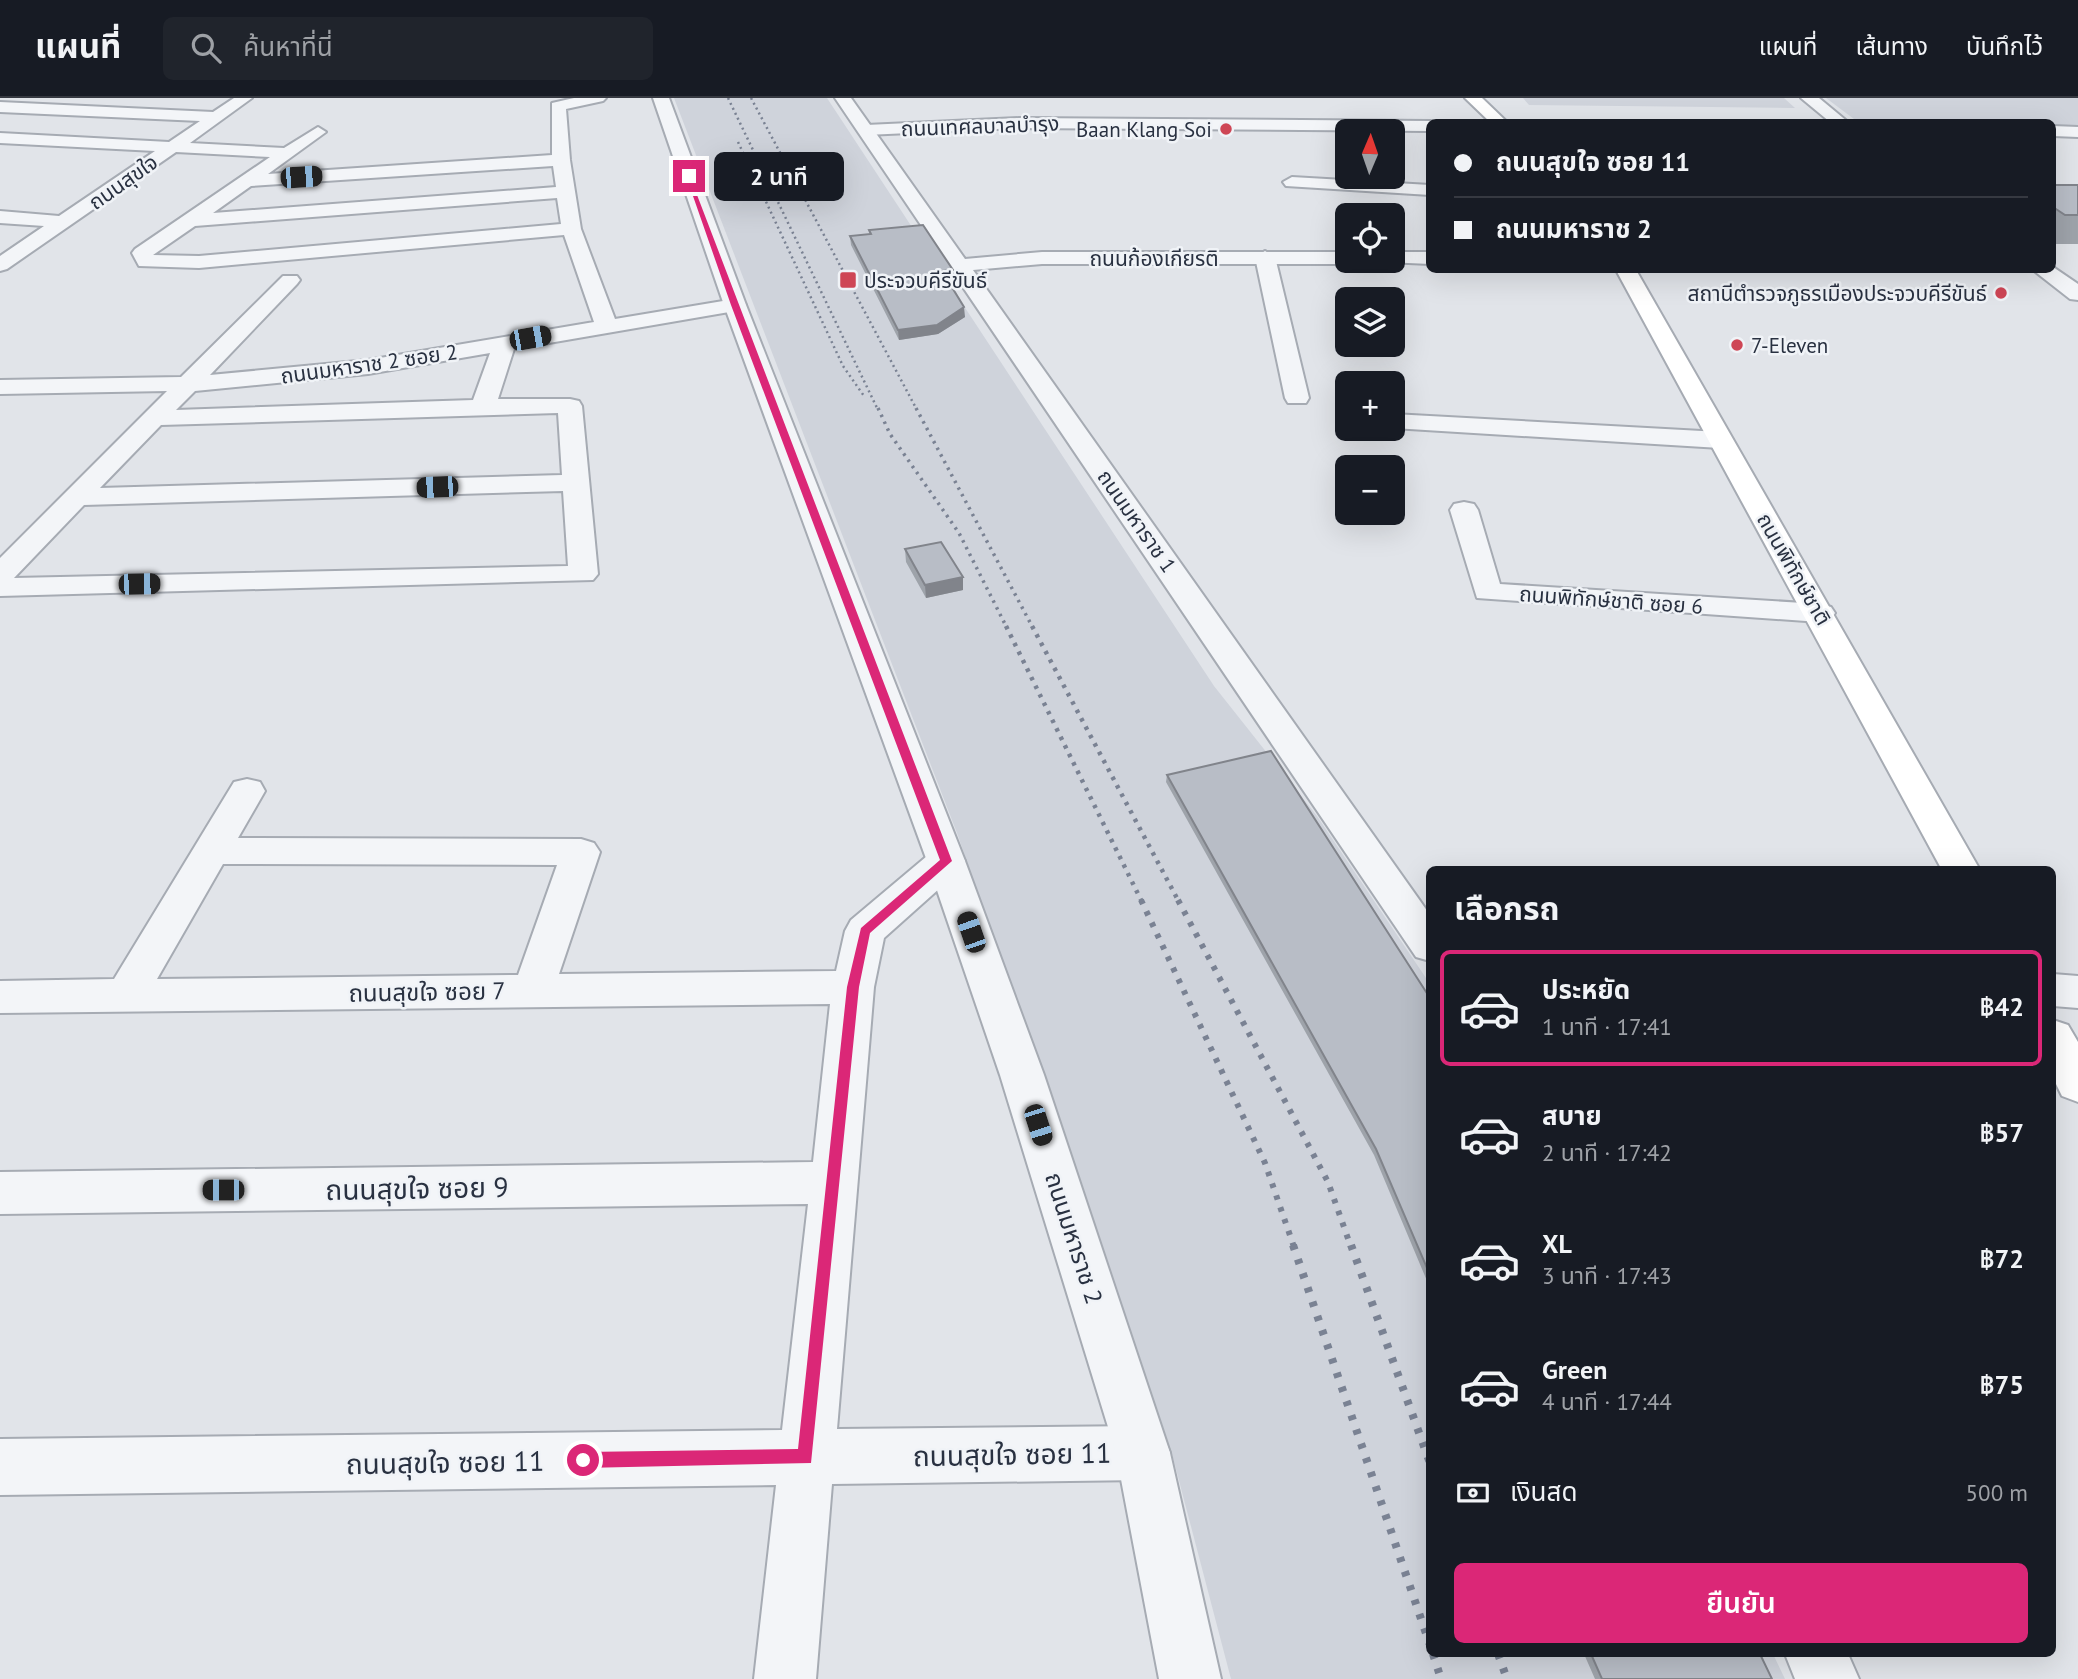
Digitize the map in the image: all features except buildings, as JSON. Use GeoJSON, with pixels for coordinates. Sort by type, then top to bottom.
{"type":"FeatureCollection","features":[{"type":"Feature","properties":{"kind":"main road"},"geometry":{"type":"LineString","coordinates":[[1473,98],[1496,119]]}},
{"type":"Feature","properties":{"kind":"main road","name":"ถนนพิทักษ์ชาติ"},"geometry":{"type":"LineString","coordinates":[[1628,273],[1820,613],[1959,866]]}},
{"type":"Feature","properties":{"kind":"street","name":"ถนนสุขใจ"},"geometry":{"type":"LineString","coordinates":[[0,265],[244,98]]}},
{"type":"Feature","properties":{"kind":"street"},"geometry":{"type":"LineString","coordinates":[[598,98],[558,106],[561,160],[571,229],[606,325]]}},
{"type":"Feature","properties":{"kind":"street","name":"ถนนมหาราช 2"},"geometry":{"type":"LineString","coordinates":[[661,98],[735,305],[946,861],[1021,1075],[1143,1453],[1190,1679]]}},
{"type":"Feature","properties":{"kind":"street","name":"ถนนมหาราช 1"},"geometry":{"type":"LineString","coordinates":[[843,98],[1426,940]]}},
{"type":"Feature","properties":{"kind":"street"},"geometry":{"type":"LineString","coordinates":[[1809,98],[1836,119]]}},
{"type":"Feature","properties":{"kind":"street"},"geometry":{"type":"LineString","coordinates":[[1087,102],[1089,123]]}},
{"type":"Feature","properties":{"kind":"street"},"geometry":{"type":"LineString","coordinates":[[0,107],[217,117]]}},
{"type":"Feature","properties":{"kind":"street","name":"ถนนเทศลบาลบำรุง"},"geometry":{"type":"LineString","coordinates":[[866,131],[1019,123],[1426,126]]}},
{"type":"Feature","properties":{"kind":"street"},"geometry":{"type":"LineString","coordinates":[[2056,131],[2078,132]]}},
{"type":"Feature","properties":{"kind":"street"},"geometry":{"type":"LineString","coordinates":[[318,132],[142,253],[146,261],[199,262],[571,229]]}},
{"type":"Feature","properties":{"kind":"street"},"geometry":{"type":"LineString","coordinates":[[0,138],[289,153]]}},
{"type":"Feature","properties":{"kind":"street"},"geometry":{"type":"LineString","coordinates":[[249,181],[561,160]]}},
{"type":"Feature","properties":{"kind":"street"},"geometry":{"type":"LineString","coordinates":[[1292,182],[1426,190]]}},
{"type":"Feature","properties":{"kind":"street"},"geometry":{"type":"LineString","coordinates":[[192,220],[565,192]]}},
{"type":"Feature","properties":{"kind":"street"},"geometry":{"type":"LineString","coordinates":[[0,218],[64,222]]}},
{"type":"Feature","properties":{"kind":"street"},"geometry":{"type":"LineString","coordinates":[[1265,257],[1297,398]]}},
{"type":"Feature","properties":{"kind":"street","name":"ถนนก้องเกียรติ"},"geometry":{"type":"LineString","coordinates":[[961,265],[1042,258],[1335,257]]}},
{"type":"Feature","properties":{"kind":"street"},"geometry":{"type":"LineString","coordinates":[[1405,258],[1426,258]]}},
{"type":"Feature","properties":{"kind":"street"},"geometry":{"type":"LineString","coordinates":[[2047,273],[2078,294]]}},
{"type":"Feature","properties":{"kind":"street"},"geometry":{"type":"LineString","coordinates":[[0,575],[290,280]]}},
{"type":"Feature","properties":{"kind":"street","name":"ถนนมหาราช 2 ซอย 2"},"geometry":{"type":"LineString","coordinates":[[0,387],[186,384],[368,367],[735,305]]}},
{"type":"Feature","properties":{"kind":"street"},"geometry":{"type":"LineString","coordinates":[[483,407],[505,343]]}},
{"type":"Feature","properties":{"kind":"street"},"geometry":{"type":"LineString","coordinates":[[0,412],[28,387]]}},
{"type":"Feature","properties":{"kind":"street"},"geometry":{"type":"LineString","coordinates":[[0,587],[583,574],[570,407],[483,407],[153,418]]}},
{"type":"Feature","properties":{"kind":"street"},"geometry":{"type":"LineString","coordinates":[[1405,422],[1720,440]]}},
{"type":"Feature","properties":{"kind":"street"},"geometry":{"type":"LineString","coordinates":[[75,498],[577,483]]}},
{"type":"Feature","properties":{"kind":"street","name":"ถนนพิทักษ์ชาติ ซอย 6"},"geometry":{"type":"LineString","coordinates":[[1464,510],[1488,592],[1820,613]]}},
{"type":"Feature","properties":{"kind":"street"},"geometry":{"type":"LineString","coordinates":[[126,996],[247,791]]}},
{"type":"Feature","properties":{"kind":"street"},"geometry":{"type":"LineString","coordinates":[[212,851],[581,852],[533,990]]}},
{"type":"Feature","properties":{"kind":"street"},"geometry":{"type":"LineString","coordinates":[[785,1679],[853,987],[865,931],[946,861]]}},
{"type":"Feature","properties":{"kind":"street","name":"ถนนสุขใจ ซอย 7"},"geometry":{"type":"LineString","coordinates":[[0,997],[853,987]]}},
{"type":"Feature","properties":{"kind":"street"},"geometry":{"type":"LineString","coordinates":[[2056,990],[2078,992]]}},
{"type":"Feature","properties":{"kind":"street","name":"ถนนสุขใจ ซอย 9"},"geometry":{"type":"LineString","coordinates":[[0,1193],[834,1183]]}},
{"type":"Feature","properties":{"kind":"street","name":"ถนนสุขใจ ซอย 11"},"geometry":{"type":"LineString","coordinates":[[0,1467],[1143,1453]]}},
{"type":"Feature","properties":{"kind":"street"},"geometry":{"type":"LineString","coordinates":[[1817,1657],[1828,1679]]}},
{"type":"Feature","properties":{"kind":"shaded area"},"geometry":{"type":"Polygon","coordinates":[[[674,98],[827,98],[1214,686],[1317,816],[1426,978],[1426,1657],[1774,1657],[1785,1679],[1231,1679],[1172,1454],[957,833],[674,98]]]}},
{"type":"Feature","properties":{"kind":"shaded area"},"geometry":{"type":"Polygon","coordinates":[[[1523,98],[1784,98],[1795,108],[1529,105],[1523,98]]]}},
{"type":"Feature","properties":{"kind":"shaded area"},"geometry":{"type":"Polygon","coordinates":[[[1826,98],[2078,98],[2078,128],[2056,127],[2056,119],[1854,119],[1826,98]]]}},
{"type":"Feature","properties":{"kind":"railway"},"geometry":{"type":"LineString","coordinates":[[728,98],[878,410]]}},
{"type":"Feature","properties":{"kind":"railway"},"geometry":{"type":"LineString","coordinates":[[751,98],[917,410]]}},
{"type":"Feature","properties":{"kind":"railway"},"geometry":{"type":"LineString","coordinates":[[738,142],[843,366],[864,396]]}},
{"type":"Feature","properties":{"kind":"railway"},"geometry":{"type":"LineString","coordinates":[[878,408],[890,434],[959,533],[1006,627]]}},
{"type":"Feature","properties":{"kind":"railway"},"geometry":{"type":"LineString","coordinates":[[916,408],[1033,628]]}},
{"type":"Feature","properties":{"kind":"railway"},"geometry":{"type":"LineString","coordinates":[[1032,626],[1179,902]]}},
{"type":"Feature","properties":{"kind":"railway"},"geometry":{"type":"LineString","coordinates":[[1006,627],[1142,902]]}},
{"type":"Feature","properties":{"kind":"railway"},"geometry":{"type":"LineString","coordinates":[[1141,900],[1265,1163],[1294,1247]]}},
{"type":"Feature","properties":{"kind":"railway"},"geometry":{"type":"LineString","coordinates":[[1178,900],[1328,1182],[1351,1247]]}},
{"type":"Feature","properties":{"kind":"railway"},"geometry":{"type":"LineString","coordinates":[[1293,1245],[1426,1633]]}},
{"type":"Feature","properties":{"kind":"railway"},"geometry":{"type":"LineString","coordinates":[[1351,1245],[1426,1452]]}},
{"type":"Feature","properties":{"kind":"railway"},"geometry":{"type":"LineString","coordinates":[[1434,1657],[1441,1679]]}},
{"type":"Feature","properties":{"kind":"railway"},"geometry":{"type":"LineString","coordinates":[[1499,1657],[1507,1679]]}},
{"type":"Feature","properties":{"kind":"place","name":"Baan Klang Soi"},"geometry":{"type":"Point","coordinates":[1226,129]}},
{"type":"Feature","properties":{"kind":"place","name":"ประจวบคีรีขันธ์"},"geometry":{"type":"Point","coordinates":[848,280]}},
{"type":"Feature","properties":{"kind":"place","name":"สถานีตำรวจภูธรเมืองประจวบคีรีขันธ์"},"geometry":{"type":"Point","coordinates":[2001,293]}},
{"type":"Feature","properties":{"kind":"place","name":"7-Eleven"},"geometry":{"type":"Point","coordinates":[1737,345]}},
{"type":"Feature","properties":{"kind":"route"},"geometry":{"type":"LineString","coordinates":[[583,1460],[805,1457],[853,987],[865,931],[946,861],[735,305],[689,176]]}}]}
